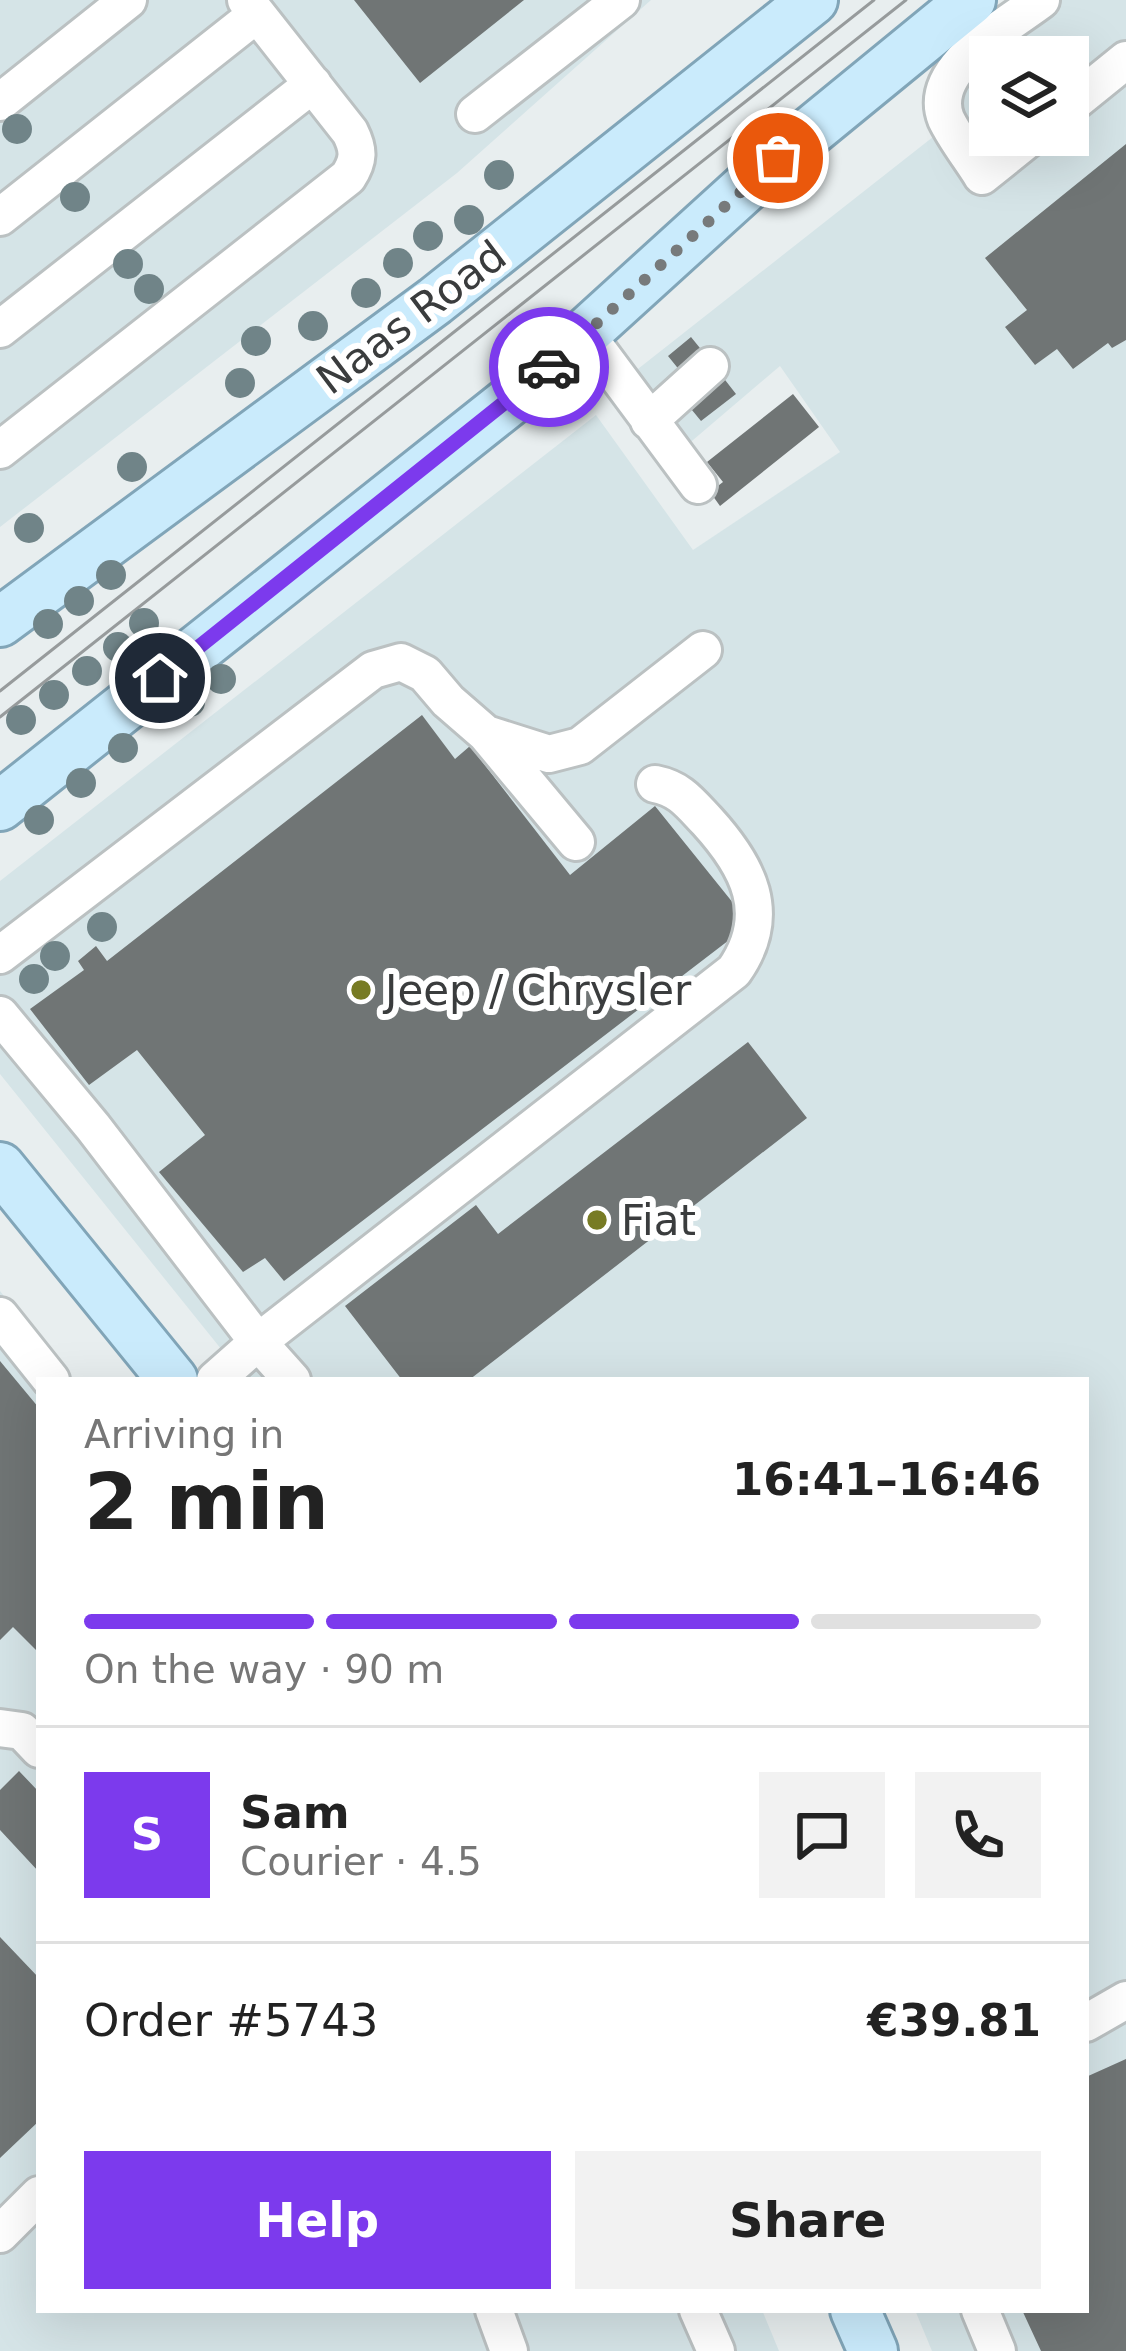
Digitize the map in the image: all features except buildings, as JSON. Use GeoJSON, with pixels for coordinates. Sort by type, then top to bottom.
{"type":"FeatureCollection","features":[{"type":"Feature","properties":{"kind":"main road","name":"Naas Road"},"geometry":{"type":"LineString","coordinates":[[0,622],[435,302],[813,0]]}},
{"type":"Feature","properties":{"kind":"main road"},"geometry":{"type":"LineString","coordinates":[[0,806],[515,397],[778,158],[971,0]]}},
{"type":"Feature","properties":{"kind":"main road"},"geometry":{"type":"LineString","coordinates":[[0,1167],[171,1377]]}},
{"type":"Feature","properties":{"kind":"main road"},"geometry":{"type":"LineString","coordinates":[[856,2313],[873,2351]]}},
{"type":"Feature","properties":{"kind":"lane"},"geometry":{"type":"LineString","coordinates":[[0,102],[128,0]]}},
{"type":"Feature","properties":{"kind":"lane"},"geometry":{"type":"LineString","coordinates":[[475,114],[621,0]]}},
{"type":"Feature","properties":{"kind":"lane"},"geometry":{"type":"LineString","coordinates":[[994,36],[1041,0]]}},
{"type":"Feature","properties":{"kind":"lane"},"geometry":{"type":"LineString","coordinates":[[0,217],[251,7],[357,146],[357,163],[348,177],[0,450]]}},
{"type":"Feature","properties":{"kind":"lane"},"geometry":{"type":"LineString","coordinates":[[969,56],[943,86],[945,116],[969,155]]}},
{"type":"Feature","properties":{"kind":"lane"},"geometry":{"type":"LineString","coordinates":[[1089,90],[1126,61]]}},
{"type":"Feature","properties":{"kind":"lane"},"geometry":{"type":"LineString","coordinates":[[0,329],[313,84]]}},
{"type":"Feature","properties":{"kind":"lane"},"geometry":{"type":"LineString","coordinates":[[970,156],[982,176],[1007,156]]}},
{"type":"Feature","properties":{"kind":"lane"},"geometry":{"type":"LineString","coordinates":[[586,334],[698,485]]}},
{"type":"Feature","properties":{"kind":"lane"},"geometry":{"type":"LineString","coordinates":[[649,421],[710,366]]}},
{"type":"Feature","properties":{"kind":"lane"},"geometry":{"type":"LineString","coordinates":[[486,734],[536,751],[566,752],[703,650]]}},
{"type":"Feature","properties":{"kind":"lane"},"geometry":{"type":"LineString","coordinates":[[0,955],[374,670],[400,662],[425,674],[486,734],[576,842]]}},
{"type":"Feature","properties":{"kind":"lane"},"geometry":{"type":"LineString","coordinates":[[217,1377],[734,971],[746,954],[754,927],[747,875],[737,854],[678,789],[655,784]]}},
{"type":"Feature","properties":{"kind":"lane"},"geometry":{"type":"LineString","coordinates":[[0,1015],[289,1377]]}},
{"type":"Feature","properties":{"kind":"lane"},"geometry":{"type":"LineString","coordinates":[[0,1316],[50,1377]]}},
{"type":"Feature","properties":{"kind":"lane"},"geometry":{"type":"LineString","coordinates":[[1089,2022],[1126,2000]]}},
{"type":"Feature","properties":{"kind":"lane"},"geometry":{"type":"LineString","coordinates":[[0,2234],[36,2198]]}},
{"type":"Feature","properties":{"kind":"lane"},"geometry":{"type":"LineString","coordinates":[[495,2313],[509,2351]]}},
{"type":"Feature","properties":{"kind":"lane"},"geometry":{"type":"LineString","coordinates":[[699,2313],[716,2351]]}},
{"type":"Feature","properties":{"kind":"lane"},"geometry":{"type":"LineString","coordinates":[[981,2313],[997,2351]]}},
{"type":"Feature","properties":{"kind":"shaded area"},"geometry":{"type":"Polygon","coordinates":[[[0,0],[651,0],[457,173],[0,527],[0,0]]]}},
{"type":"Feature","properties":{"kind":"shaded area"},"geometry":{"type":"Polygon","coordinates":[[[1027,0],[1126,0],[1126,2351],[932,2351],[916,2313],[1089,2313],[1089,1377],[244,1377],[0,1074],[0,881],[596,415],[693,550],[840,452],[780,366],[686,446],[675,431],[676,412],[644,393],[629,376],[938,133],[927,78],[969,45],[969,156],[1089,156],[1089,36],[981,36],[1027,0]]]}},
{"type":"Feature","properties":{"kind":"shaded area"},"geometry":{"type":"Polygon","coordinates":[[[0,1291],[68,1377],[36,1377],[36,2313],[763,2313],[779,2351],[0,2351],[0,1291]]]}},
{"type":"Feature","properties":{"kind":"tram line"},"geometry":{"type":"LineString","coordinates":[[0,691],[874,0]]}},
{"type":"Feature","properties":{"kind":"tram line"},"geometry":{"type":"LineString","coordinates":[[0,717],[906,0]]}},
{"type":"Feature","properties":{"kind":"way so far"},"geometry":{"type":"LineString","coordinates":[[549,367],[778,158]]}},
{"type":"Feature","properties":{"kind":"place","name":"Jeep / Chrysler"},"geometry":{"type":"Point","coordinates":[361,990]}},
{"type":"Feature","properties":{"kind":"place","name":"Fiat"},"geometry":{"type":"Point","coordinates":[597,1220]}},
{"type":"Feature","properties":{"kind":"route"},"geometry":{"type":"LineString","coordinates":[[160,678],[549,367]]}}]}
